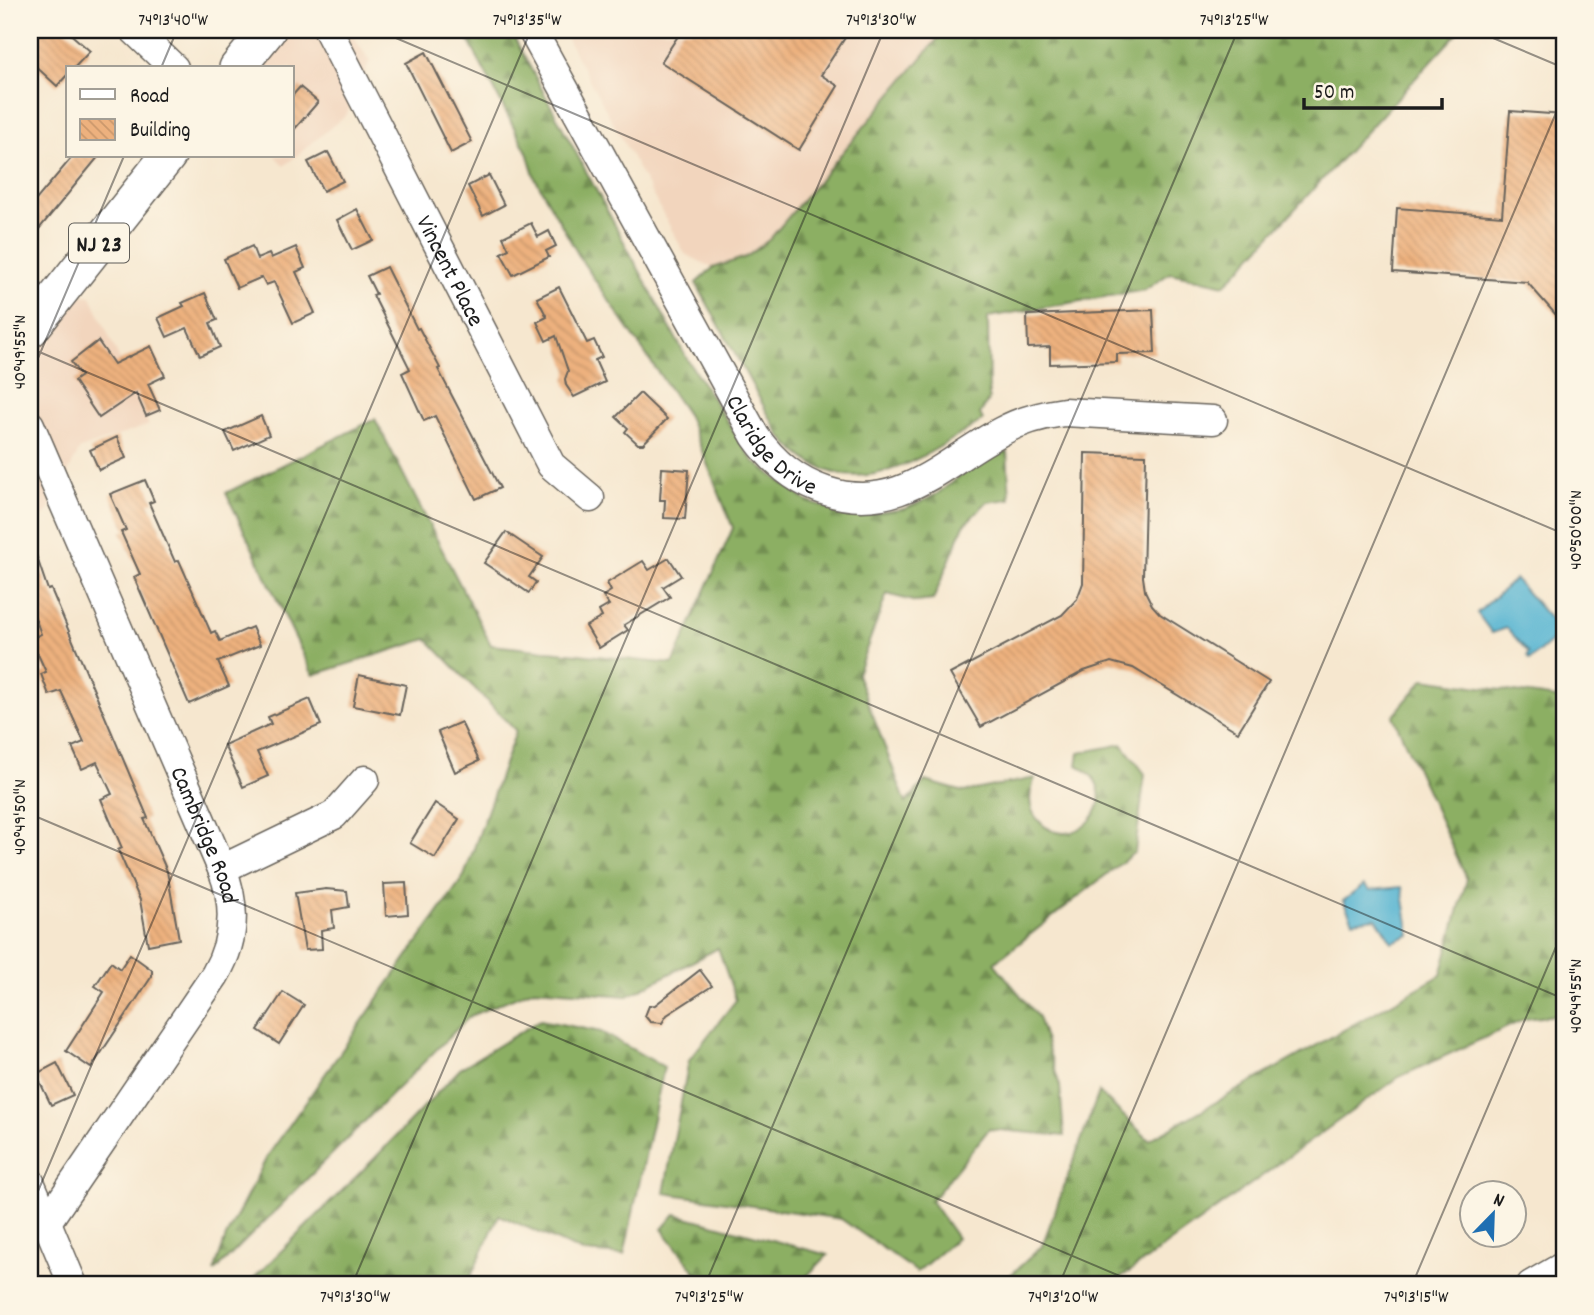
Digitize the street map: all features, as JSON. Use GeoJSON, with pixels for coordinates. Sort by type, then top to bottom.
{"type":"FeatureCollection","features":[{"type":"Feature","properties":{"kind":"main road"},"geometry":{"type":"LineString","coordinates":[[239,66],[268,30]]}},
{"type":"Feature","properties":{"kind":"main road","name":"NJ 23"},"geometry":{"type":"LineString","coordinates":[[32,324],[166,158]]}},
{"type":"Feature","properties":{"kind":"street"},"geometry":{"type":"LineString","coordinates":[[134,30],[172,66]]}},
{"type":"Feature","properties":{"kind":"street","name":"Vincent Place"},"geometry":{"type":"LineString","coordinates":[[328,30],[551,465],[590,498]]}},
{"type":"Feature","properties":{"kind":"street","name":"Claridge Drive"},"geometry":{"type":"LineString","coordinates":[[532,30],[755,436],[775,462],[802,482],[833,494],[849,496],[880,496],[896,492],[925,480],[1001,431],[1030,419],[1064,412],[1213,420]]}},
{"type":"Feature","properties":{"kind":"street","name":"Cambridge Road"},"geometry":{"type":"LineString","coordinates":[[30,425],[228,882],[233,910],[231,938],[222,963],[47,1222]]}},
{"type":"Feature","properties":{"kind":"street"},"geometry":{"type":"LineString","coordinates":[[222,869],[334,815],[365,780]]}},
{"type":"Feature","properties":{"kind":"street"},"geometry":{"type":"LineString","coordinates":[[30,1182],[73,1285]]}},
{"type":"Feature","properties":{"kind":"street"},"geometry":{"type":"LineString","coordinates":[[1531,1285],[1564,1266]]}},
{"type":"Feature","properties":{"kind":"shaded area"},"geometry":{"type":"Polygon","coordinates":[[[260,30],[348,30],[370,61],[347,114],[294,158],[294,66],[250,66],[260,30]]]}},
{"type":"Feature","properties":{"kind":"shaded area"},"geometry":{"type":"Polygon","coordinates":[[[562,30],[945,30],[770,239],[746,257],[713,268],[685,254],[562,30]]]}},
{"type":"Feature","properties":{"kind":"shaded area"},"geometry":{"type":"Polygon","coordinates":[[[277,158],[294,158],[284,166],[277,158]]]}},
{"type":"Feature","properties":{"kind":"shaded area"},"geometry":{"type":"Polygon","coordinates":[[[30,285],[33,288],[91,296],[149,425],[80,449],[48,511],[30,530],[30,285]]]}},
{"type":"Feature","properties":{"kind":"green space"},"geometry":{"type":"Polygon","coordinates":[[[463,30],[510,30],[687,359],[753,461],[808,502],[837,511],[868,514],[904,509],[921,502],[937,494],[980,460],[1007,452],[1010,499],[987,502],[964,525],[933,600],[916,602],[887,594],[857,674],[906,803],[925,781],[964,792],[1035,778],[1030,800],[1034,815],[1052,831],[1067,833],[1081,828],[1092,819],[1098,806],[1099,792],[1093,777],[1077,765],[1079,753],[1122,744],[1145,774],[1135,852],[994,963],[1038,1017],[1060,1086],[1064,1136],[989,1129],[931,1201],[957,1238],[917,1272],[841,1219],[664,1193],[689,1060],[736,1000],[718,948],[628,996],[534,989],[470,1016],[214,1272],[226,1237],[267,1157],[464,876],[516,731],[427,639],[313,675],[226,493],[375,419],[491,645],[673,664],[733,528],[688,416],[582,261],[535,178],[527,152],[463,30]]]}},
{"type":"Feature","properties":{"kind":"green space"},"geometry":{"type":"Polygon","coordinates":[[[945,30],[1460,30],[1225,285],[1170,273],[1145,290],[988,317],[989,399],[980,414],[983,420],[932,451],[881,473],[855,476],[829,471],[804,458],[779,434],[696,283],[713,268],[746,257],[770,239],[945,30]]]}},
{"type":"Feature","properties":{"kind":"green space"},"geometry":{"type":"Polygon","coordinates":[[[1424,679],[1564,699],[1564,1014],[1525,1019],[1399,1077],[1111,1285],[1000,1285],[1042,1246],[1099,1092],[1149,1140],[1441,975],[1467,879],[1393,716],[1424,679]]]}},
{"type":"Feature","properties":{"kind":"green space"},"geometry":{"type":"Polygon","coordinates":[[[540,1020],[601,1032],[664,1067],[624,1255],[583,1252],[499,1215],[467,1285],[411,1285],[394,1272],[361,1273],[345,1285],[247,1285],[461,1068],[540,1020]]]}},
{"type":"Feature","properties":{"kind":"green space"},"geometry":{"type":"Polygon","coordinates":[[[675,1214],[828,1255],[798,1285],[706,1285],[662,1229],[675,1214]]]}},
{"type":"Feature","properties":{"kind":"water"},"geometry":{"type":"Polygon","coordinates":[[[1515,579],[1558,628],[1564,630],[1530,660],[1527,656],[1529,653],[1507,628],[1492,633],[1477,613],[1515,579]]]}},
{"type":"Feature","properties":{"kind":"water"},"geometry":{"type":"Polygon","coordinates":[[[1364,885],[1370,890],[1402,887],[1410,935],[1392,942],[1376,918],[1353,921],[1343,901],[1364,885]]]}},
{"type":"Feature","properties":{"kind":"building"},"geometry":{"type":"Polygon","coordinates":[[[30,30],[66,30],[90,51],[76,66],[66,66],[66,76],[57,86],[30,61],[30,30]]]}},
{"type":"Feature","properties":{"kind":"building"},"geometry":{"type":"Polygon","coordinates":[[[682,30],[850,30],[821,75],[838,86],[799,150],[661,62],[682,30]]]}},
{"type":"Feature","properties":{"kind":"building"},"geometry":{"type":"Polygon","coordinates":[[[426,52],[472,142],[451,153],[406,63],[426,52]]]}},
{"type":"Feature","properties":{"kind":"building"},"geometry":{"type":"Polygon","coordinates":[[[300,87],[318,102],[294,130],[294,94],[300,87]]]}},
{"type":"Feature","properties":{"kind":"building"},"geometry":{"type":"Polygon","coordinates":[[[1510,111],[1564,115],[1564,324],[1527,282],[1393,272],[1397,208],[1502,216],[1510,111]]]}},
{"type":"Feature","properties":{"kind":"building"},"geometry":{"type":"Polygon","coordinates":[[[328,152],[343,181],[323,191],[308,162],[328,152]]]}},
{"type":"Feature","properties":{"kind":"building"},"geometry":{"type":"Polygon","coordinates":[[[71,158],[97,158],[30,240],[30,207],[71,158]]]}},
{"type":"Feature","properties":{"kind":"building"},"geometry":{"type":"Polygon","coordinates":[[[489,175],[504,205],[483,216],[468,186],[489,175]]]}},
{"type":"Feature","properties":{"kind":"building"},"geometry":{"type":"Polygon","coordinates":[[[357,209],[373,240],[352,250],[337,220],[357,209]]]}},
{"type":"Feature","properties":{"kind":"building"},"geometry":{"type":"Polygon","coordinates":[[[531,223],[538,237],[549,231],[556,246],[546,251],[549,257],[513,275],[501,253],[509,249],[503,237],[531,223]]]}},
{"type":"Feature","properties":{"kind":"building"},"geometry":{"type":"Polygon","coordinates":[[[252,246],[257,259],[269,254],[271,258],[296,247],[305,268],[296,272],[315,313],[293,323],[274,282],[266,285],[262,277],[237,288],[224,259],[252,246]]]}},
{"type":"Feature","properties":{"kind":"building"},"geometry":{"type":"Polygon","coordinates":[[[386,267],[500,488],[476,499],[435,416],[424,421],[402,373],[410,369],[373,295],[376,294],[367,276],[386,267]]]}},
{"type":"Feature","properties":{"kind":"building"},"geometry":{"type":"Polygon","coordinates":[[[559,287],[587,343],[594,340],[602,357],[595,360],[605,382],[574,397],[566,385],[568,371],[556,336],[546,341],[537,322],[547,317],[537,298],[559,287]]]}},
{"type":"Feature","properties":{"kind":"building"},"geometry":{"type":"Polygon","coordinates":[[[205,293],[217,320],[210,323],[220,347],[200,356],[187,328],[167,337],[158,318],[205,293]]]}},
{"type":"Feature","properties":{"kind":"building"},"geometry":{"type":"Polygon","coordinates":[[[1153,310],[1155,353],[1117,354],[1117,362],[1050,364],[1050,347],[1028,348],[1027,315],[1153,310]]]}},
{"type":"Feature","properties":{"kind":"building"},"geometry":{"type":"Polygon","coordinates":[[[98,341],[114,364],[151,346],[165,376],[148,384],[160,410],[146,416],[136,393],[99,418],[74,381],[81,376],[71,362],[98,341]]]}},
{"type":"Feature","properties":{"kind":"building"},"geometry":{"type":"Polygon","coordinates":[[[640,393],[667,419],[643,444],[638,444],[625,432],[628,428],[616,417],[640,393]]]}},
{"type":"Feature","properties":{"kind":"building"},"geometry":{"type":"Polygon","coordinates":[[[261,416],[269,435],[234,451],[225,432],[261,416]]]}},
{"type":"Feature","properties":{"kind":"building"},"geometry":{"type":"Polygon","coordinates":[[[117,437],[126,458],[99,470],[90,450],[117,437]]]}},
{"type":"Feature","properties":{"kind":"building"},"geometry":{"type":"Polygon","coordinates":[[[1085,453],[1146,455],[1143,577],[1145,591],[1152,605],[1160,614],[1269,682],[1238,732],[1133,668],[1111,662],[1084,671],[981,727],[950,674],[1062,615],[1077,599],[1083,583],[1085,453]]]}},
{"type":"Feature","properties":{"kind":"building"},"geometry":{"type":"Polygon","coordinates":[[[662,468],[689,470],[685,519],[664,518],[665,500],[660,500],[662,468]]]}},
{"type":"Feature","properties":{"kind":"building"},"geometry":{"type":"Polygon","coordinates":[[[145,480],[154,501],[149,503],[175,562],[179,560],[211,633],[215,631],[220,641],[252,627],[260,645],[218,662],[229,686],[189,704],[134,577],[140,574],[121,532],[126,530],[110,494],[145,480]]]}},
{"type":"Feature","properties":{"kind":"building"},"geometry":{"type":"Polygon","coordinates":[[[506,532],[543,557],[529,577],[536,582],[529,593],[484,563],[506,532]]]}},
{"type":"Feature","properties":{"kind":"building"},"geometry":{"type":"Polygon","coordinates":[[[32,543],[48,590],[51,589],[148,818],[144,819],[167,871],[179,939],[148,945],[140,900],[118,850],[122,848],[101,799],[112,794],[97,762],[82,769],[72,747],[84,742],[61,691],[49,695],[41,674],[46,672],[31,639],[41,634],[30,604],[32,543]]]}},
{"type":"Feature","properties":{"kind":"building"},"geometry":{"type":"Polygon","coordinates":[[[669,558],[681,576],[663,587],[670,597],[624,625],[628,630],[599,648],[586,626],[602,617],[599,611],[609,605],[603,596],[611,591],[607,583],[643,561],[649,570],[669,558]]]}},
{"type":"Feature","properties":{"kind":"building"},"geometry":{"type":"Polygon","coordinates":[[[359,675],[406,685],[400,715],[353,706],[359,675]]]}},
{"type":"Feature","properties":{"kind":"building"},"geometry":{"type":"Polygon","coordinates":[[[310,699],[321,725],[257,752],[268,776],[243,787],[224,745],[271,724],[268,717],[310,699]]]}},
{"type":"Feature","properties":{"kind":"building"},"geometry":{"type":"Polygon","coordinates":[[[461,722],[479,761],[455,772],[438,732],[461,722]]]}},
{"type":"Feature","properties":{"kind":"building"},"geometry":{"type":"Polygon","coordinates":[[[435,803],[459,819],[435,858],[410,843],[435,803]]]}},
{"type":"Feature","properties":{"kind":"building"},"geometry":{"type":"Polygon","coordinates":[[[406,883],[408,914],[386,916],[384,884],[406,883]]]}},
{"type":"Feature","properties":{"kind":"building"},"geometry":{"type":"Polygon","coordinates":[[[326,889],[347,891],[349,907],[332,910],[334,928],[321,930],[322,949],[305,950],[295,893],[326,889]]]}},
{"type":"Feature","properties":{"kind":"building"},"geometry":{"type":"Polygon","coordinates":[[[130,954],[152,970],[152,976],[91,1068],[66,1051],[104,992],[95,986],[111,962],[120,969],[130,954]]]}},
{"type":"Feature","properties":{"kind":"building"},"geometry":{"type":"Polygon","coordinates":[[[700,970],[712,986],[667,1015],[662,1023],[650,1022],[645,1016],[649,1006],[655,1005],[700,970]]]}},
{"type":"Feature","properties":{"kind":"building"},"geometry":{"type":"Polygon","coordinates":[[[283,992],[304,1005],[279,1044],[258,1030],[283,992]]]}},
{"type":"Feature","properties":{"kind":"building"},"geometry":{"type":"Polygon","coordinates":[[[57,1063],[73,1095],[51,1105],[36,1074],[57,1063]]]}}]}
